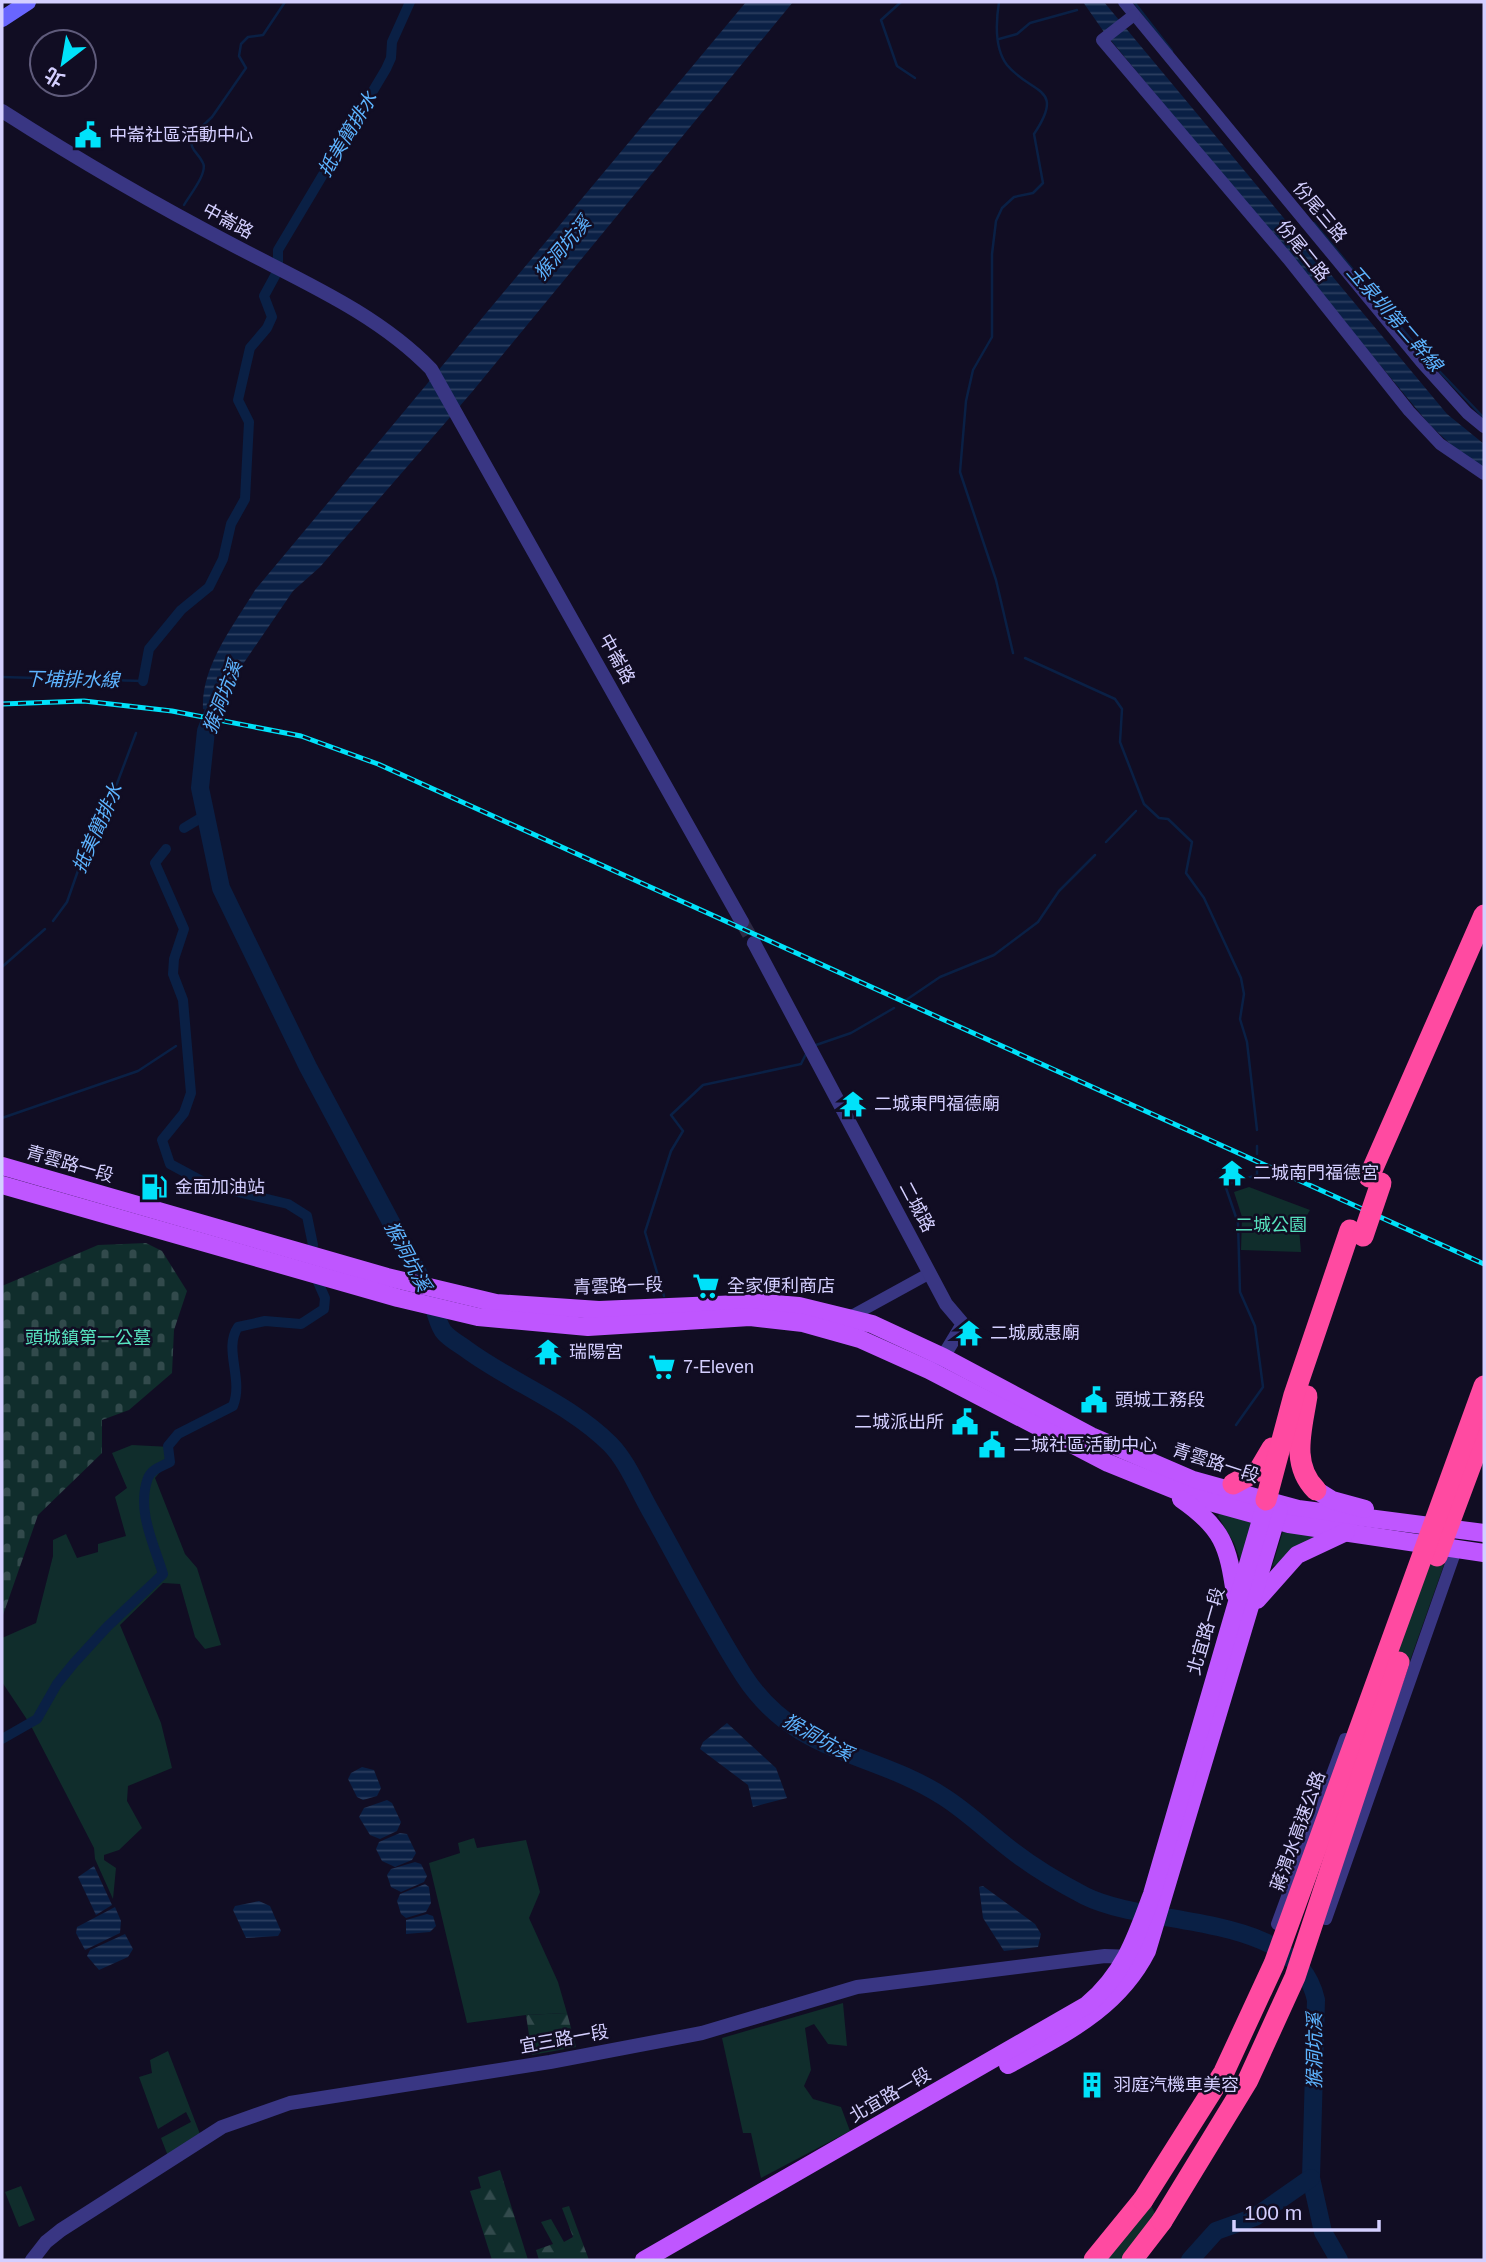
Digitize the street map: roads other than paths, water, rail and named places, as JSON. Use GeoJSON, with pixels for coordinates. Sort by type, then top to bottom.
{"type":"FeatureCollection","features":[{"type":"Feature","properties":{"kind":"highway"},"geometry":{"type":"LineString","coordinates":[[1271,1511],[1301,1395],[1356,1233],[1375,1180],[1484,915]]}},
{"type":"Feature","properties":{"kind":"highway"},"geometry":{"type":"LineString","coordinates":[[1375,1180],[1484,942]]}},
{"type":"Feature","properties":{"kind":"highway","name":"蔣渭水高速公路"},"geometry":{"type":"LineString","coordinates":[[1094,2260],[1143,2200],[1178,2148],[1224,2072],[1274,1964],[1484,1386]]}},
{"type":"Feature","properties":{"kind":"highway"},"geometry":{"type":"LineString","coordinates":[[1226,1486],[1252,1477],[1267,1461],[1301,1395]]}},
{"type":"Feature","properties":{"kind":"highway"},"geometry":{"type":"LineString","coordinates":[[1301,1395],[1298,1461],[1303,1475],[1316,1490]]}},
{"type":"Feature","properties":{"kind":"highway"},"geometry":{"type":"LineString","coordinates":[[1132,2260],[1162,2221],[1248,2080],[1295,1977],[1390,1685],[1484,1430]]}},
{"type":"Feature","properties":{"kind":"main road"},"geometry":{"type":"LineString","coordinates":[[2,19],[28,2]]}},
{"type":"Feature","properties":{"kind":"main road","name":"青雲路一段"},"geometry":{"type":"LineString","coordinates":[[2,1166],[466,1297],[533,1307],[599,1310],[763,1303],[799,1306],[872,1324],[943,1357],[992,1393],[1108,1462],[1154,1482],[1348,1532],[1484,1553]]}},
{"type":"Feature","properties":{"kind":"main road","name":"青雲路一段"},"geometry":{"type":"LineString","coordinates":[[2,1185],[382,1294],[478,1317],[574,1327],[750,1317],[790,1321],[860,1339],[1158,1466],[1226,1486],[1271,1511],[1298,1510],[1484,1533]]}},
{"type":"Feature","properties":{"kind":"main road"},"geometry":{"type":"LineString","coordinates":[[1154,1482],[1198,1511],[1219,1531],[1230,1557],[1243,1605],[1289,1560],[1348,1532]]}},
{"type":"Feature","properties":{"kind":"main road"},"geometry":{"type":"LineString","coordinates":[[1316,1490],[1332,1500],[1394,1521]]}},
{"type":"Feature","properties":{"kind":"main road","name":"北宜路一段"},"geometry":{"type":"LineString","coordinates":[[665,2260],[1055,2038],[1111,2002],[1139,1951],[1158,1896],[1271,1511]]}},
{"type":"Feature","properties":{"kind":"main road","name":"北宜路一段"},"geometry":{"type":"LineString","coordinates":[[644,2260],[1087,2005],[1139,1951]]}},
{"type":"Feature","properties":{"kind":"street","name":"份尾三路"},"geometry":{"type":"LineString","coordinates":[[1124,2],[1420,362],[1467,413],[1484,427]]}},
{"type":"Feature","properties":{"kind":"street","name":"份尾二路"},"geometry":{"type":"LineString","coordinates":[[1134,15],[1102,40],[1288,259],[1409,411],[1440,444],[1484,474]]}},
{"type":"Feature","properties":{"kind":"street","name":"中崙路"},"geometry":{"type":"LineString","coordinates":[[2,111],[150,201],[336,299],[390,334],[431,369],[742,922]]}},
{"type":"Feature","properties":{"kind":"street","name":"二城路"},"geometry":{"type":"LineString","coordinates":[[754,943],[946,1304],[963,1324],[943,1357],[929,1370]]}},
{"type":"Feature","properties":{"kind":"street"},"geometry":{"type":"LineString","coordinates":[[848,1318],[930,1273]]}},
{"type":"Feature","properties":{"kind":"street"},"geometry":{"type":"LineString","coordinates":[[1277,1924],[1419,1542]]}},
{"type":"Feature","properties":{"kind":"street"},"geometry":{"type":"LineString","coordinates":[[1325,1919],[1457,1547]]}},
{"type":"Feature","properties":{"kind":"street","name":"宜三路一段"},"geometry":{"type":"LineString","coordinates":[[32,2260],[46,2242],[61,2230],[222,2127],[290,2103],[551,2062],[702,2033],[857,1987],[1139,1951]]}},
{"type":"Feature","properties":{"kind":"water"},"geometry":{"type":"Polygon","coordinates":[[[746,2],[793,2],[472,392],[320,567],[293,591],[241,667],[224,715],[203,709],[207,677],[213,662],[255,590],[746,2]]]}},
{"type":"Feature","properties":{"kind":"water"},"geometry":{"type":"Polygon","coordinates":[[[1083,2],[1104,2],[1447,414],[1484,444],[1484,469],[1464,457],[1429,424],[1104,32],[1083,2]]]}},
{"type":"Feature","properties":{"kind":"water"},"geometry":{"type":"Polygon","coordinates":[[[727,1723],[776,1768],[787,1798],[753,1807],[748,1785],[700,1749],[703,1742],[727,1723]]]}},
{"type":"Feature","properties":{"kind":"water"},"geometry":{"type":"Polygon","coordinates":[[[362,1767],[374,1770],[381,1788],[377,1796],[363,1800],[357,1797],[348,1779],[351,1773],[362,1767]]]}},
{"type":"Feature","properties":{"kind":"water"},"geometry":{"type":"Polygon","coordinates":[[[387,1800],[392,1803],[401,1822],[397,1831],[380,1839],[370,1835],[359,1817],[364,1808],[387,1800]]]}},
{"type":"Feature","properties":{"kind":"water"},"geometry":{"type":"Polygon","coordinates":[[[400,1833],[407,1834],[416,1853],[412,1860],[395,1867],[382,1861],[376,1849],[379,1842],[400,1833]]]}},
{"type":"Feature","properties":{"kind":"water"},"geometry":{"type":"Polygon","coordinates":[[[415,1862],[421,1864],[427,1876],[424,1882],[401,1892],[391,1887],[387,1875],[391,1869],[415,1862]]]}},
{"type":"Feature","properties":{"kind":"water"},"geometry":{"type":"Polygon","coordinates":[[[94,1866],[112,1905],[96,1915],[78,1877],[94,1866]]]}},
{"type":"Feature","properties":{"kind":"water"},"geometry":{"type":"Polygon","coordinates":[[[425,1884],[429,1887],[431,1903],[426,1912],[406,1918],[401,1914],[397,1901],[400,1894],[425,1884]]]}},
{"type":"Feature","properties":{"kind":"water"},"geometry":{"type":"Polygon","coordinates":[[[983,1886],[1035,1924],[1041,1934],[1038,1947],[1004,1951],[983,1918],[979,1887],[983,1886]]]}},
{"type":"Feature","properties":{"kind":"water"},"geometry":{"type":"Polygon","coordinates":[[[259,1901],[270,1906],[281,1931],[278,1936],[246,1938],[233,1910],[235,1906],[259,1901]]]}},
{"type":"Feature","properties":{"kind":"water"},"geometry":{"type":"Polygon","coordinates":[[[115,1907],[121,1921],[120,1933],[85,1950],[76,1933],[77,1927],[115,1907]]]}},
{"type":"Feature","properties":{"kind":"water"},"geometry":{"type":"Polygon","coordinates":[[[427,1914],[433,1916],[436,1926],[430,1932],[406,1934],[406,1920],[427,1914]]]}},
{"type":"Feature","properties":{"kind":"water"},"geometry":{"type":"Polygon","coordinates":[[[125,1934],[133,1949],[128,1957],[99,1970],[87,1956],[90,1950],[125,1934]]]}},
{"type":"Feature","properties":{"kind":"waterway"},"geometry":{"type":"LineString","coordinates":[[184,205],[201,178],[204,167],[193,148],[191,137],[212,117],[246,68],[239,56],[241,44],[248,37],[263,35],[285,2]]}},
{"type":"Feature","properties":{"kind":"waterway","name":"抵美簡排水"},"geometry":{"type":"LineString","coordinates":[[278,264],[278,250],[386,69],[391,58],[392,42],[410,2]]}},
{"type":"Feature","properties":{"kind":"waterway"},"geometry":{"type":"LineString","coordinates":[[901,2],[881,20],[897,66],[915,78]]}},
{"type":"Feature","properties":{"kind":"waterway"},"geometry":{"type":"LineString","coordinates":[[999,2],[997,34],[1003,58],[1017,75],[1046,99],[1047,107],[1034,134],[1043,183],[1033,193],[1014,197],[1002,208],[996,221],[992,254],[992,337],[973,370],[966,401],[960,472],[996,580],[1013,653]]}},
{"type":"Feature","properties":{"kind":"waterway","name":"玉泉圳第二幹線"},"geometry":{"type":"LineString","coordinates":[[1134,2],[1172,51]]}},
{"type":"Feature","properties":{"kind":"waterway"},"geometry":{"type":"LineString","coordinates":[[999,39],[1017,34],[1030,23],[1077,10]]}},
{"type":"Feature","properties":{"kind":"waterway","name":"玉泉圳第二幹線"},"geometry":{"type":"LineString","coordinates":[[1314,223],[1424,355],[1484,418]]}},
{"type":"Feature","properties":{"kind":"waterway","name":"抵美簡排水"},"geometry":{"type":"LineString","coordinates":[[143,681],[149,649],[181,610],[209,587],[223,559],[231,524],[245,499],[249,422],[238,400],[250,348],[267,328],[272,317],[264,296],[276,274]]}},
{"type":"Feature","properties":{"kind":"waterway"},"geometry":{"type":"LineString","coordinates":[[1025,658],[1115,699],[1122,709],[1120,742],[1144,804],[1159,818],[1168,819],[1192,842],[1186,873],[1204,898],[1241,978],[1244,994],[1240,1019],[1247,1042],[1257,1130]]}},
{"type":"Feature","properties":{"kind":"waterway","name":"下埔排水線"},"geometry":{"type":"LineString","coordinates":[[2,677],[143,681]]}},
{"type":"Feature","properties":{"kind":"waterway","name":"猴洞坑溪"},"geometry":{"type":"LineString","coordinates":[[222,690],[206,731],[200,788],[221,888],[308,1067],[431,1297],[443,1331],[484,1361],[577,1417],[610,1444],[627,1467],[707,1615],[744,1676],[765,1702],[787,1722],[837,1749],[891,1770],[944,1797],[1031,1864],[1085,1896],[1113,1906],[1218,1927],[1252,1937],[1281,1951],[1303,1971],[1316,2000],[1311,2178],[1323,2232],[1339,2260]]}},
{"type":"Feature","properties":{"kind":"waterway","name":"抵美簡排水"},"geometry":{"type":"LineString","coordinates":[[53,921],[67,902],[94,825],[112,797],[136,733]]}},
{"type":"Feature","properties":{"kind":"waterway"},"geometry":{"type":"LineString","coordinates":[[1106,842],[1136,811]]}},
{"type":"Feature","properties":{"kind":"waterway"},"geometry":{"type":"LineString","coordinates":[[184,828],[204,816]]}},
{"type":"Feature","properties":{"kind":"waterway"},"geometry":{"type":"LineString","coordinates":[[166,849],[155,863],[184,929],[174,959],[173,974],[183,1000],[191,1093],[184,1113],[162,1140],[170,1164],[209,1185],[288,1204],[307,1216],[313,1245]]}},
{"type":"Feature","properties":{"kind":"waterway"},"geometry":{"type":"LineString","coordinates":[[906,1000],[940,977],[994,955],[1038,922],[1059,891],[1095,855]]}},
{"type":"Feature","properties":{"kind":"waterway","name":"抵美簡排水"},"geometry":{"type":"LineString","coordinates":[[2,967],[45,929]]}},
{"type":"Feature","properties":{"kind":"waterway"},"geometry":{"type":"LineString","coordinates":[[816,1045],[851,1033],[894,1008]]}},
{"type":"Feature","properties":{"kind":"waterway"},"geometry":{"type":"LineString","coordinates":[[183,1043],[188,1039]]}},
{"type":"Feature","properties":{"kind":"waterway"},"geometry":{"type":"LineString","coordinates":[[2,1118],[138,1071],[176,1046]]}},
{"type":"Feature","properties":{"kind":"waterway"},"geometry":{"type":"LineString","coordinates":[[664,1296],[645,1232],[671,1151],[683,1131],[671,1115],[703,1085],[801,1064],[806,1054]]}},
{"type":"Feature","properties":{"kind":"waterway"},"geometry":{"type":"LineString","coordinates":[[1257,1146],[1257,1154]]}},
{"type":"Feature","properties":{"kind":"waterway"},"geometry":{"type":"LineString","coordinates":[[1236,1425],[1263,1387],[1255,1326],[1240,1292],[1238,1223],[1225,1185],[1257,1175],[1257,1168]]}},
{"type":"Feature","properties":{"kind":"waterway"},"geometry":{"type":"LineString","coordinates":[[2,1739],[37,1719],[57,1684],[74,1663],[107,1627],[163,1574],[145,1515],[148,1478],[155,1470],[170,1462],[168,1446],[178,1434],[233,1406],[236,1385],[232,1345],[238,1327],[265,1321],[301,1324],[324,1309],[325,1298],[318,1282]]}},
{"type":"Feature","properties":{"kind":"waterway"},"geometry":{"type":"LineString","coordinates":[[1190,2260],[1216,2231],[1255,2217],[1311,2178]]}},
{"type":"Feature","properties":{"kind":"tunnel"},"geometry":{"type":"LineString","coordinates":[[742,922],[754,943]]}},
{"type":"Feature","properties":{"kind":"railway"},"geometry":{"type":"LineString","coordinates":[[2,704],[84,701],[172,711],[301,736],[378,764],[1484,1264]]}},
{"type":"Feature","properties":{"kind":"place","name":"中崙社區活動中心"},"geometry":{"type":"Point","coordinates":[88,135]}},
{"type":"Feature","properties":{"kind":"place","name":"二城東門福德廟"},"geometry":{"type":"Point","coordinates":[853,1104]}},
{"type":"Feature","properties":{"kind":"place","name":"二城南門福德宮"},"geometry":{"type":"Point","coordinates":[1232,1173]}},
{"type":"Feature","properties":{"kind":"place","name":"金面加油站"},"geometry":{"type":"Point","coordinates":[154,1187]}},
{"type":"Feature","properties":{"kind":"place","name":"全家便利商店"},"geometry":{"type":"Point","coordinates":[706,1286]}},
{"type":"Feature","properties":{"kind":"place","name":"二城威惠廟"},"geometry":{"type":"Point","coordinates":[969,1333]}},
{"type":"Feature","properties":{"kind":"place","name":"瑞陽宮"},"geometry":{"type":"Point","coordinates":[548,1352]}},
{"type":"Feature","properties":{"kind":"place","name":"7-Eleven"},"geometry":{"type":"Point","coordinates":[662,1367]}},
{"type":"Feature","properties":{"kind":"place","name":"頭城工務段"},"geometry":{"type":"Point","coordinates":[1094,1400]}},
{"type":"Feature","properties":{"kind":"place","name":"二城派出所"},"geometry":{"type":"Point","coordinates":[965,1422]}},
{"type":"Feature","properties":{"kind":"place","name":"二城社區活動中心"},"geometry":{"type":"Point","coordinates":[992,1445]}},
{"type":"Feature","properties":{"kind":"place","name":"羽庭汽機車美容"},"geometry":{"type":"Point","coordinates":[1092,2085]}},
{"type":"Feature","properties":{"kind":"park label","name":"二城公園"},"geometry":{"type":"Point","coordinates":[1271,1225]}},
{"type":"Feature","properties":{"kind":"park label","name":"頭城鎮第一公墓"},"geometry":{"type":"Point","coordinates":[88,1338]}}]}
